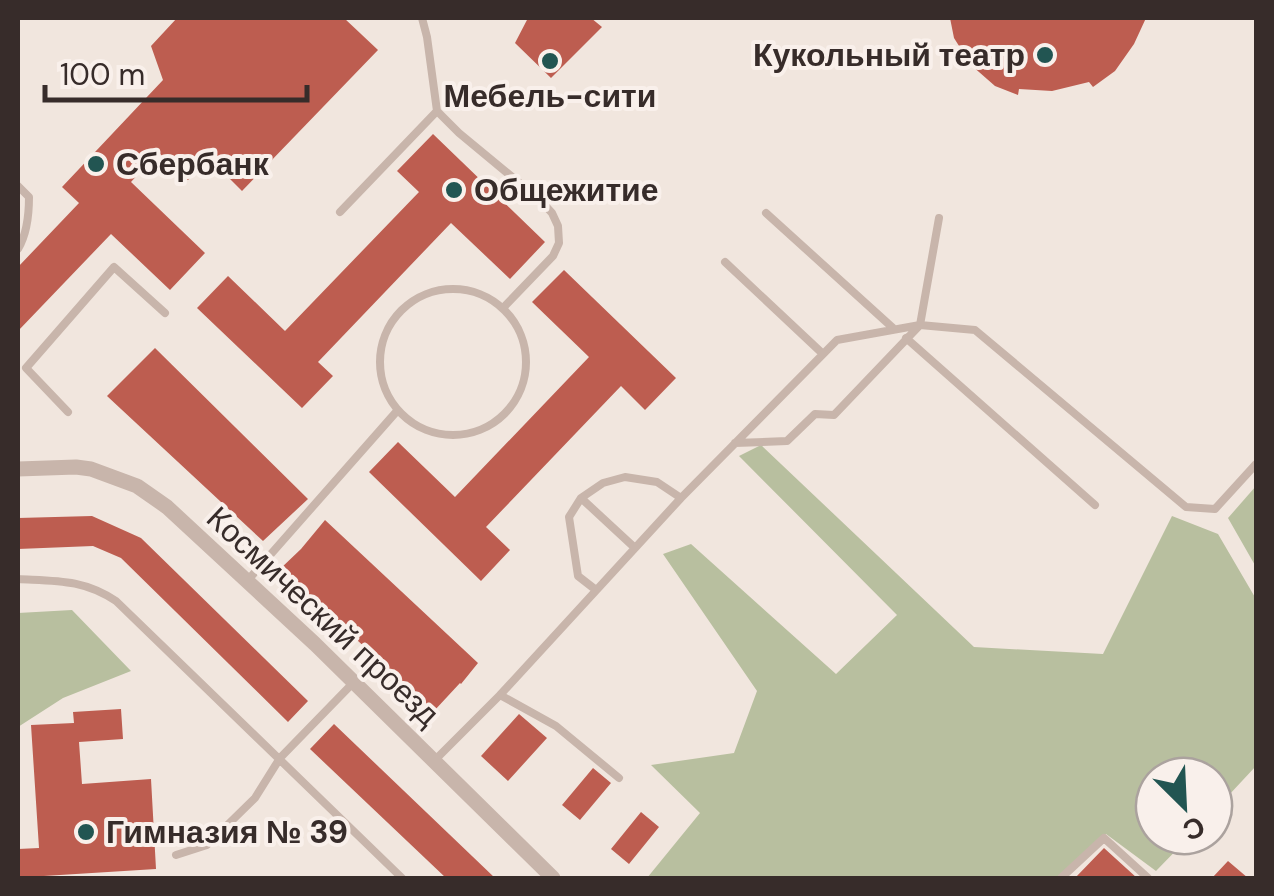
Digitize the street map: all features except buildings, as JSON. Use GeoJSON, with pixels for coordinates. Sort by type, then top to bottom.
{"type":"FeatureCollection","features":[{"type":"Feature","properties":{"kind":"street","name":"Космический проезд"},"geometry":{"type":"LineString","coordinates":[[18,469],[76,466],[115,476],[167,507],[248,580],[553,878]]}},
{"type":"Feature","properties":{"kind":"lane"},"geometry":{"type":"LineString","coordinates":[[422,18],[436,111],[540,200],[558,226],[553,256],[502,308]]}},
{"type":"Feature","properties":{"kind":"lane"},"geometry":{"type":"LineString","coordinates":[[340,212],[436,111]]}},
{"type":"Feature","properties":{"kind":"lane"},"geometry":{"type":"LineString","coordinates":[[18,186],[29,197],[28,218],[18,249]]}},
{"type":"Feature","properties":{"kind":"lane"},"geometry":{"type":"LineString","coordinates":[[766,213],[893,328]]}},
{"type":"Feature","properties":{"kind":"lane"},"geometry":{"type":"LineString","coordinates":[[735,442],[787,441],[815,414],[834,414],[920,325],[940,218]]}},
{"type":"Feature","properties":{"kind":"lane"},"geometry":{"type":"LineString","coordinates":[[725,262],[823,354]]}},
{"type":"Feature","properties":{"kind":"lane"},"geometry":{"type":"LineString","coordinates":[[68,412],[26,368],[114,267],[165,314]]}},
{"type":"Feature","properties":{"kind":"lane"},"geometry":{"type":"LineString","coordinates":[[458,288],[482,294],[518,326],[526,349],[526,373],[519,396],[504,415],[485,429],[462,436],[438,435],[416,426],[397,411],[384,390],[379,366],[382,341],[393,319],[410,302],[433,291],[458,288]]}},
{"type":"Feature","properties":{"kind":"lane"},"geometry":{"type":"LineString","coordinates":[[435,760],[681,498],[837,340],[920,325],[975,330],[1186,507],[1216,510],[1256,464]]}},
{"type":"Feature","properties":{"kind":"lane"},"geometry":{"type":"LineString","coordinates":[[906,338],[1095,506]]}},
{"type":"Feature","properties":{"kind":"lane"},"geometry":{"type":"LineString","coordinates":[[248,580],[397,411]]}},
{"type":"Feature","properties":{"kind":"lane"},"geometry":{"type":"LineString","coordinates":[[596,590],[578,576],[572,549],[568,517],[581,498],[603,482],[625,477],[657,482],[681,498]]}},
{"type":"Feature","properties":{"kind":"lane"},"geometry":{"type":"LineString","coordinates":[[581,498],[635,548]]}},
{"type":"Feature","properties":{"kind":"lane"},"geometry":{"type":"LineString","coordinates":[[18,580],[81,583],[116,601],[402,878]]}},
{"type":"Feature","properties":{"kind":"lane"},"geometry":{"type":"LineString","coordinates":[[176,855],[207,845],[255,798],[280,758],[353,683]]}},
{"type":"Feature","properties":{"kind":"lane"},"geometry":{"type":"LineString","coordinates":[[500,695],[556,726],[619,778]]}},
{"type":"Feature","properties":{"kind":"lane"},"geometry":{"type":"LineString","coordinates":[[1061,878],[1104,838],[1148,878]]}},
{"type":"Feature","properties":{"kind":"green space"},"geometry":{"type":"Polygon","coordinates":[[[761,445],[974,647],[1103,654],[1172,516],[1218,534],[1256,599],[1256,766],[1234,790],[1234,756],[1134,756],[1134,855],[1106,834],[1056,878],[647,878],[700,813],[651,765],[734,753],[757,691],[663,554],[691,544],[836,674],[897,615],[739,456],[761,445]]]}},
{"type":"Feature","properties":{"kind":"green space"},"geometry":{"type":"Polygon","coordinates":[[[1256,486],[1256,567],[1228,518],[1256,486]]]}},
{"type":"Feature","properties":{"kind":"green space"},"geometry":{"type":"Polygon","coordinates":[[[72,610],[131,671],[63,698],[18,727],[18,613],[72,610]]]}},
{"type":"Feature","properties":{"kind":"green space"},"geometry":{"type":"Polygon","coordinates":[[[1136,856],[1171,856],[1156,871],[1136,856]]]}},
{"type":"Feature","properties":{"kind":"place","name":"Кукольный театр"},"geometry":{"type":"Point","coordinates":[1045,55]}},
{"type":"Feature","properties":{"kind":"place","name":"Мебель-сити"},"geometry":{"type":"Point","coordinates":[550,61]}},
{"type":"Feature","properties":{"kind":"place","name":"Сбербанк"},"geometry":{"type":"Point","coordinates":[96,164]}},
{"type":"Feature","properties":{"kind":"place","name":"Общежитие"},"geometry":{"type":"Point","coordinates":[454,190]}},
{"type":"Feature","properties":{"kind":"place","name":"Гимназия № 39"},"geometry":{"type":"Point","coordinates":[86,832]}}]}
